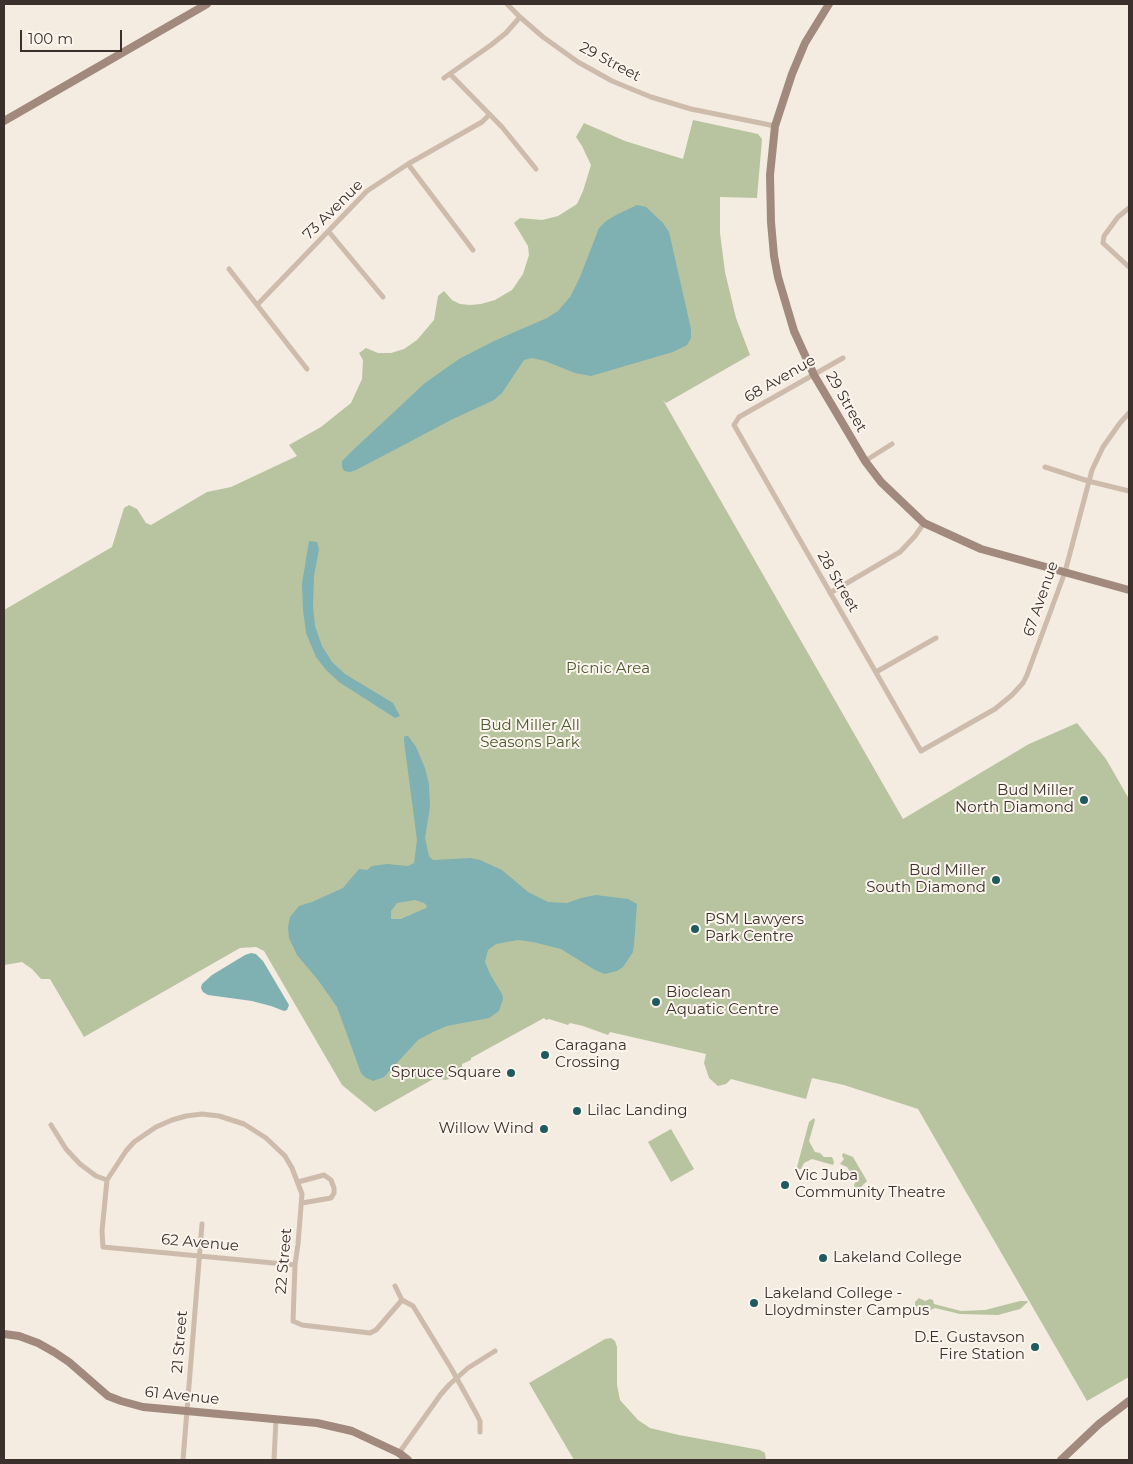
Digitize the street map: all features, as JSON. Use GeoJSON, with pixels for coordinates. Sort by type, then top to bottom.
{"type":"FeatureCollection","features":[{"type":"Feature","properties":{"kind":"street"},"geometry":{"type":"LineString","coordinates":[[4,122],[207,4]]}},
{"type":"Feature","properties":{"kind":"street","name":"29 Street"},"geometry":{"type":"LineString","coordinates":[[507,4],[520,18],[543,37],[578,62],[612,81],[651,97],[691,109],[775,126]]}},
{"type":"Feature","properties":{"kind":"street","name":"29 Street"},"geometry":{"type":"LineString","coordinates":[[829,4],[805,43],[792,74],[775,126],[770,192],[774,256],[785,304],[794,331],[814,375],[865,461],[881,482],[924,523],[981,549],[1129,590]]}},
{"type":"Feature","properties":{"kind":"street"},"geometry":{"type":"LineString","coordinates":[[444,78],[491,45],[520,18]]}},
{"type":"Feature","properties":{"kind":"street"},"geometry":{"type":"LineString","coordinates":[[450,74],[489,116],[502,127],[536,169]]}},
{"type":"Feature","properties":{"kind":"street","name":"73 Avenue"},"geometry":{"type":"LineString","coordinates":[[258,304],[368,191],[408,164],[482,122],[489,116]]}},
{"type":"Feature","properties":{"kind":"street"},"geometry":{"type":"LineString","coordinates":[[408,164],[473,250]]}},
{"type":"Feature","properties":{"kind":"street"},"geometry":{"type":"LineString","coordinates":[[1129,208],[1118,217],[1104,236],[1103,243],[1129,267]]}},
{"type":"Feature","properties":{"kind":"street"},"geometry":{"type":"LineString","coordinates":[[329,232],[383,297]]}},
{"type":"Feature","properties":{"kind":"street"},"geometry":{"type":"LineString","coordinates":[[229,269],[308,369]]}},
{"type":"Feature","properties":{"kind":"street","name":"68 Avenue"},"geometry":{"type":"LineString","coordinates":[[734,425],[739,417],[843,358]]}},
{"type":"Feature","properties":{"kind":"street","name":"67 Avenue"},"geometry":{"type":"LineString","coordinates":[[921,751],[995,709],[1017,690],[1027,675],[1065,572],[1088,481],[1102,447],[1129,413]]}},
{"type":"Feature","properties":{"kind":"street","name":"28 Street"},"geometry":{"type":"LineString","coordinates":[[734,425],[921,751]]}},
{"type":"Feature","properties":{"kind":"street"},"geometry":{"type":"LineString","coordinates":[[865,461],[892,444]]}},
{"type":"Feature","properties":{"kind":"street"},"geometry":{"type":"LineString","coordinates":[[1045,467],[1088,481],[1129,491]]}},
{"type":"Feature","properties":{"kind":"street"},"geometry":{"type":"LineString","coordinates":[[830,592],[900,552],[924,523]]}},
{"type":"Feature","properties":{"kind":"street"},"geometry":{"type":"LineString","coordinates":[[876,672],[936,638]]}},
{"type":"Feature","properties":{"kind":"street","name":"22 Street"},"geometry":{"type":"LineString","coordinates":[[107,1180],[134,1142],[172,1120],[202,1114],[234,1120],[254,1129],[285,1156],[302,1194],[292,1321],[302,1325],[370,1333],[376,1330],[402,1300]]}},
{"type":"Feature","properties":{"kind":"street"},"geometry":{"type":"LineString","coordinates":[[51,1125],[66,1149],[80,1164],[96,1176],[107,1180]]}},
{"type":"Feature","properties":{"kind":"street"},"geometry":{"type":"LineString","coordinates":[[298,1182],[324,1175],[331,1180],[334,1188],[331,1198],[302,1203]]}},
{"type":"Feature","properties":{"kind":"street","name":"62 Avenue"},"geometry":{"type":"LineString","coordinates":[[107,1180],[102,1231],[103,1247],[295,1265]]}},
{"type":"Feature","properties":{"kind":"street","name":"21 Street"},"geometry":{"type":"LineString","coordinates":[[183,1460],[202,1224]]}},
{"type":"Feature","properties":{"kind":"street"},"geometry":{"type":"LineString","coordinates":[[395,1286],[402,1300],[414,1306],[456,1378],[480,1421],[480,1432]]}},
{"type":"Feature","properties":{"kind":"street","name":"61 Avenue"},"geometry":{"type":"LineString","coordinates":[[4,1334],[19,1336],[38,1343],[54,1352],[69,1362],[108,1396],[121,1401],[144,1407],[317,1423],[352,1431],[399,1453],[408,1460]]}},
{"type":"Feature","properties":{"kind":"street"},"geometry":{"type":"LineString","coordinates":[[399,1453],[441,1394],[456,1378],[495,1351]]}},
{"type":"Feature","properties":{"kind":"street"},"geometry":{"type":"LineString","coordinates":[[1062,1460],[1099,1424],[1129,1401]]}},
{"type":"Feature","properties":{"kind":"street"},"geometry":{"type":"LineString","coordinates":[[1067,1460],[1088,1439],[1129,1406]]}},
{"type":"Feature","properties":{"kind":"street"},"geometry":{"type":"LineString","coordinates":[[274,1460],[276,1419]]}},
{"type":"Feature","properties":{"kind":"green space","name":"Bud Miller All Seasons Park"},"geometry":{"type":"Polygon","coordinates":[[[693,120],[758,134],[762,139],[757,198],[720,197],[720,233],[725,272],[736,318],[750,355],[666,403],[663,400],[903,819],[1029,744],[1077,723],[1106,759],[1129,799],[1129,1377],[1087,1401],[918,1109],[844,1085],[812,1078],[806,1099],[731,1079],[726,1084],[718,1086],[709,1078],[704,1063],[706,1054],[610,1032],[608,1035],[583,1026],[570,1023],[568,1025],[544,1018],[471,1058],[471,1060],[462,1064],[459,1073],[451,1078],[446,1080],[435,1078],[375,1112],[342,1085],[264,951],[256,947],[240,948],[84,1037],[50,979],[41,979],[22,962],[4,965],[4,610],[112,547],[124,508],[129,505],[137,509],[146,523],[151,525],[207,492],[231,487],[297,456],[289,445],[321,427],[351,403],[362,379],[363,360],[359,353],[366,348],[378,353],[391,353],[404,349],[417,340],[434,320],[438,296],[444,291],[452,300],[460,304],[470,305],[495,300],[512,290],[523,274],[529,255],[528,246],[514,223],[520,218],[542,220],[558,216],[577,204],[583,191],[591,165],[576,137],[584,123],[625,141],[683,159],[693,120]]]}},
{"type":"Feature","properties":{"kind":"green space"},"geometry":{"type":"Polygon","coordinates":[[[814,1118],[809,1141],[815,1152],[820,1153],[824,1157],[832,1157],[834,1162],[833,1165],[812,1159],[804,1163],[801,1169],[798,1169],[809,1122],[814,1118]]]}},
{"type":"Feature","properties":{"kind":"green space"},"geometry":{"type":"Polygon","coordinates":[[[671,1129],[694,1169],[671,1182],[648,1142],[671,1129]]]}},
{"type":"Feature","properties":{"kind":"green space"},"geometry":{"type":"Polygon","coordinates":[[[843,1153],[853,1157],[867,1181],[858,1190],[855,1190],[854,1185],[856,1181],[847,1167],[840,1164],[844,1159],[843,1153]]]}},
{"type":"Feature","properties":{"kind":"green space"},"geometry":{"type":"Polygon","coordinates":[[[919,1298],[925,1301],[930,1299],[933,1300],[934,1304],[961,1311],[985,1310],[1020,1301],[1028,1302],[1020,1309],[998,1315],[960,1314],[935,1308],[931,1310],[926,1306],[917,1308],[915,1302],[919,1298]]]}},
{"type":"Feature","properties":{"kind":"green space"},"geometry":{"type":"Polygon","coordinates":[[[611,1338],[615,1341],[617,1347],[617,1385],[620,1400],[638,1420],[650,1428],[760,1450],[765,1453],[766,1460],[574,1460],[529,1383],[605,1339],[611,1338]]]}},
{"type":"Feature","properties":{"kind":"water"},"geometry":{"type":"Polygon","coordinates":[[[637,205],[646,207],[663,223],[669,232],[691,329],[691,338],[687,345],[673,352],[591,376],[575,373],[545,361],[532,358],[524,360],[502,393],[494,400],[453,419],[356,470],[344,471],[342,461],[425,383],[459,359],[558,311],[570,297],[580,277],[599,228],[606,221],[637,205]]]}},
{"type":"Feature","properties":{"kind":"water"},"geometry":{"type":"Polygon","coordinates":[[[309,541],[317,542],[319,549],[314,576],[313,605],[315,626],[322,646],[332,662],[345,674],[393,703],[400,716],[395,718],[339,682],[316,657],[306,633],[303,610],[302,584],[309,541]]]}},
{"type":"Feature","properties":{"kind":"water"},"geometry":{"type":"Polygon","coordinates":[[[408,736],[416,747],[425,768],[429,784],[430,807],[425,838],[429,856],[433,860],[471,858],[480,860],[502,870],[528,892],[548,902],[567,903],[596,895],[628,899],[637,904],[634,945],[633,952],[623,967],[617,971],[605,974],[561,949],[518,940],[496,944],[488,950],[485,962],[502,994],[503,999],[499,1011],[489,1018],[447,1026],[418,1040],[384,1077],[373,1081],[361,1073],[337,1007],[297,955],[289,938],[288,927],[290,917],[299,906],[343,888],[359,869],[367,870],[372,866],[387,864],[408,866],[414,863],[417,840],[404,737],[408,736]],[[415,900],[397,903],[391,911],[391,919],[401,919],[426,908],[427,906],[415,900]]]}},
{"type":"Feature","properties":{"kind":"water"},"geometry":{"type":"Polygon","coordinates":[[[251,953],[256,954],[263,961],[289,1005],[287,1010],[284,1011],[252,1001],[208,995],[203,992],[202,984],[212,975],[251,953]]]}},
{"type":"Feature","properties":{"kind":"place","name":"Bud Miller North Diamond"},"geometry":{"type":"Point","coordinates":[1084,800]}},
{"type":"Feature","properties":{"kind":"place","name":"Bud Miller South Diamond"},"geometry":{"type":"Point","coordinates":[996,880]}},
{"type":"Feature","properties":{"kind":"place","name":"PSM Lawyers Park Centre"},"geometry":{"type":"Point","coordinates":[695,929]}},
{"type":"Feature","properties":{"kind":"place","name":"Bioclean Aquatic Centre"},"geometry":{"type":"Point","coordinates":[656,1002]}},
{"type":"Feature","properties":{"kind":"place","name":"Caragana Crossing"},"geometry":{"type":"Point","coordinates":[545,1055]}},
{"type":"Feature","properties":{"kind":"place","name":"Spruce Square"},"geometry":{"type":"Point","coordinates":[511,1073]}},
{"type":"Feature","properties":{"kind":"place","name":"Lilac Landing"},"geometry":{"type":"Point","coordinates":[577,1111]}},
{"type":"Feature","properties":{"kind":"place","name":"Willow Wind"},"geometry":{"type":"Point","coordinates":[544,1129]}},
{"type":"Feature","properties":{"kind":"place","name":"Vic Juba Community Theatre"},"geometry":{"type":"Point","coordinates":[785,1185]}},
{"type":"Feature","properties":{"kind":"place","name":"Lakeland College"},"geometry":{"type":"Point","coordinates":[823,1258]}},
{"type":"Feature","properties":{"kind":"place","name":"Lakeland College - Lloydminster Campus"},"geometry":{"type":"Point","coordinates":[754,1303]}},
{"type":"Feature","properties":{"kind":"place","name":"D.E. Gustavson Fire Station"},"geometry":{"type":"Point","coordinates":[1035,1347]}},
{"type":"Feature","properties":{"kind":"park label","name":"Picnic Area"},"geometry":{"type":"Point","coordinates":[608,669]}}]}
